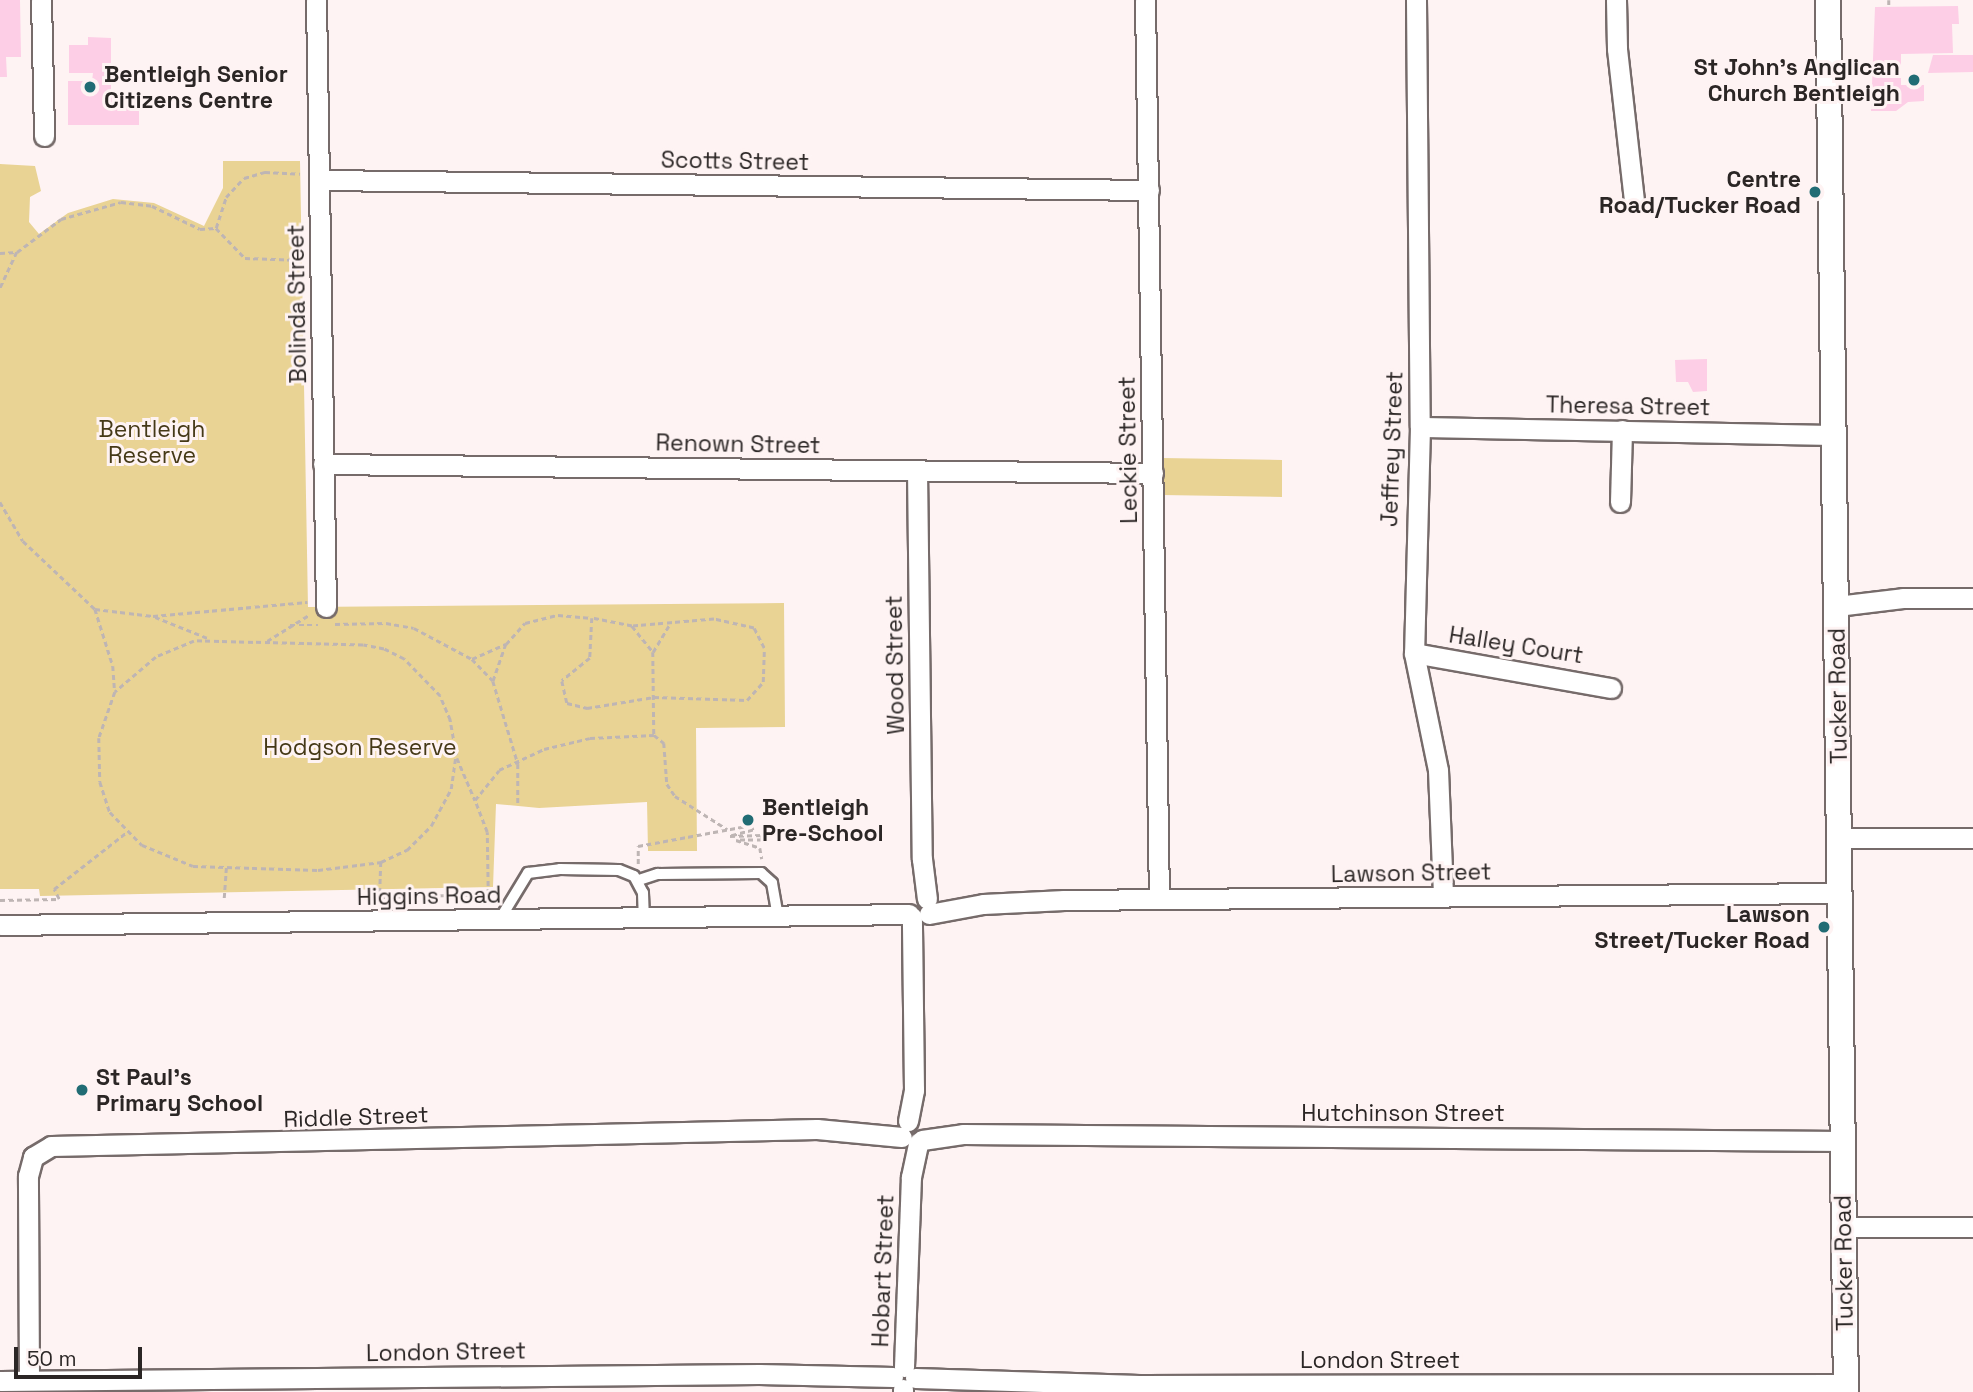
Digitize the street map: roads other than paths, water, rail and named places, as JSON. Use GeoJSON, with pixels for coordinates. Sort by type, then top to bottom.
{"type":"FeatureCollection","features":[{"type":"Feature","properties":{"kind":"street"},"geometry":{"type":"LineString","coordinates":[[41,0],[44,136]]}},
{"type":"Feature","properties":{"kind":"street","name":"Bolinda Street"},"geometry":{"type":"LineString","coordinates":[[316,0],[311,177],[326,607]]}},
{"type":"Feature","properties":{"kind":"street","name":"Leckie Street"},"geometry":{"type":"LineString","coordinates":[[1145,0],[1159,900]]}},
{"type":"Feature","properties":{"kind":"street","name":"Jeffrey Street"},"geometry":{"type":"LineString","coordinates":[[1416,0],[1420,427],[1414,653],[1436,756],[1443,896]]}},
{"type":"Feature","properties":{"kind":"street"},"geometry":{"type":"LineString","coordinates":[[1616,0],[1617,48],[1634,201]]}},
{"type":"Feature","properties":{"kind":"street","name":"Tucker Road"},"geometry":{"type":"LineString","coordinates":[[1828,0],[1846,1388]]}},
{"type":"Feature","properties":{"kind":"street","name":"Scotts Street"},"geometry":{"type":"LineString","coordinates":[[311,177],[1149,190]]}},
{"type":"Feature","properties":{"kind":"street","name":"Theresa Street"},"geometry":{"type":"LineString","coordinates":[[1420,427],[1835,435]]}},
{"type":"Feature","properties":{"kind":"street"},"geometry":{"type":"LineString","coordinates":[[1620,502],[1622,430]]}},
{"type":"Feature","properties":{"kind":"street","name":"Renown Street"},"geometry":{"type":"LineString","coordinates":[[323,464],[1153,473]]}},
{"type":"Feature","properties":{"kind":"street","name":"Wood Street"},"geometry":{"type":"LineString","coordinates":[[918,470],[922,859],[919,908]]}},
{"type":"Feature","properties":{"kind":"street"},"geometry":{"type":"LineString","coordinates":[[1837,598],[1973,598]]}},
{"type":"Feature","properties":{"kind":"street","name":"Halley Court"},"geometry":{"type":"LineString","coordinates":[[1414,653],[1611,688]]}},
{"type":"Feature","properties":{"kind":"street"},"geometry":{"type":"LineString","coordinates":[[1840,838],[1973,838]]}},
{"type":"Feature","properties":{"kind":"street","name":"Lawson Street"},"geometry":{"type":"LineString","coordinates":[[919,908],[1159,900],[1840,893]]}},
{"type":"Feature","properties":{"kind":"street","name":"Higgins Road"},"geometry":{"type":"LineString","coordinates":[[0,925],[778,918],[919,908]]}},
{"type":"Feature","properties":{"kind":"street","name":"Hobart Street"},"geometry":{"type":"LineString","coordinates":[[903,1381],[915,1090],[915,956],[919,908]]}},
{"type":"Feature","properties":{"kind":"street","name":"Riddle Street"},"geometry":{"type":"LineString","coordinates":[[29,1380],[28,1177],[33,1157],[51,1146],[631,1132],[913,1133]]}},
{"type":"Feature","properties":{"kind":"street","name":"Hutchinson Street"},"geometry":{"type":"LineString","coordinates":[[913,1133],[1843,1141]]}},
{"type":"Feature","properties":{"kind":"street"},"geometry":{"type":"LineString","coordinates":[[1844,1227],[1973,1227]]}},
{"type":"Feature","properties":{"kind":"street","name":"London Street"},"geometry":{"type":"LineString","coordinates":[[0,1381],[903,1381],[1139,1389],[1846,1388]]}},
{"type":"Feature","properties":{"kind":"lane"},"geometry":{"type":"LineString","coordinates":[[500,919],[522,878],[536,871],[619,870],[639,880],[658,874],[761,873],[772,883],[778,918]]}},
{"type":"Feature","properties":{"kind":"lane"},"geometry":{"type":"LineString","coordinates":[[639,880],[644,919]]}},
{"type":"Feature","properties":{"kind":"place","name":"St John's Anglican Church Bentleigh"},"geometry":{"type":"Point","coordinates":[1914,80]}},
{"type":"Feature","properties":{"kind":"place","name":"Bentleigh Senior Citizens Centre"},"geometry":{"type":"Point","coordinates":[90,87]}},
{"type":"Feature","properties":{"kind":"place","name":"Centre Road/Tucker Road"},"geometry":{"type":"Point","coordinates":[1815,192]}},
{"type":"Feature","properties":{"kind":"place","name":"Bentleigh Pre-School"},"geometry":{"type":"Point","coordinates":[748,820]}},
{"type":"Feature","properties":{"kind":"place","name":"Lawson Street/Tucker Road"},"geometry":{"type":"Point","coordinates":[1824,927]}},
{"type":"Feature","properties":{"kind":"place","name":"St Paul's Primary School"},"geometry":{"type":"Point","coordinates":[82,1090]}},
{"type":"Feature","properties":{"kind":"park label","name":"Bentleigh Reserve"},"geometry":{"type":"Point","coordinates":[152,442]}},
{"type":"Feature","properties":{"kind":"park label","name":"Hodgson Reserve"},"geometry":{"type":"Point","coordinates":[360,747]}}]}
